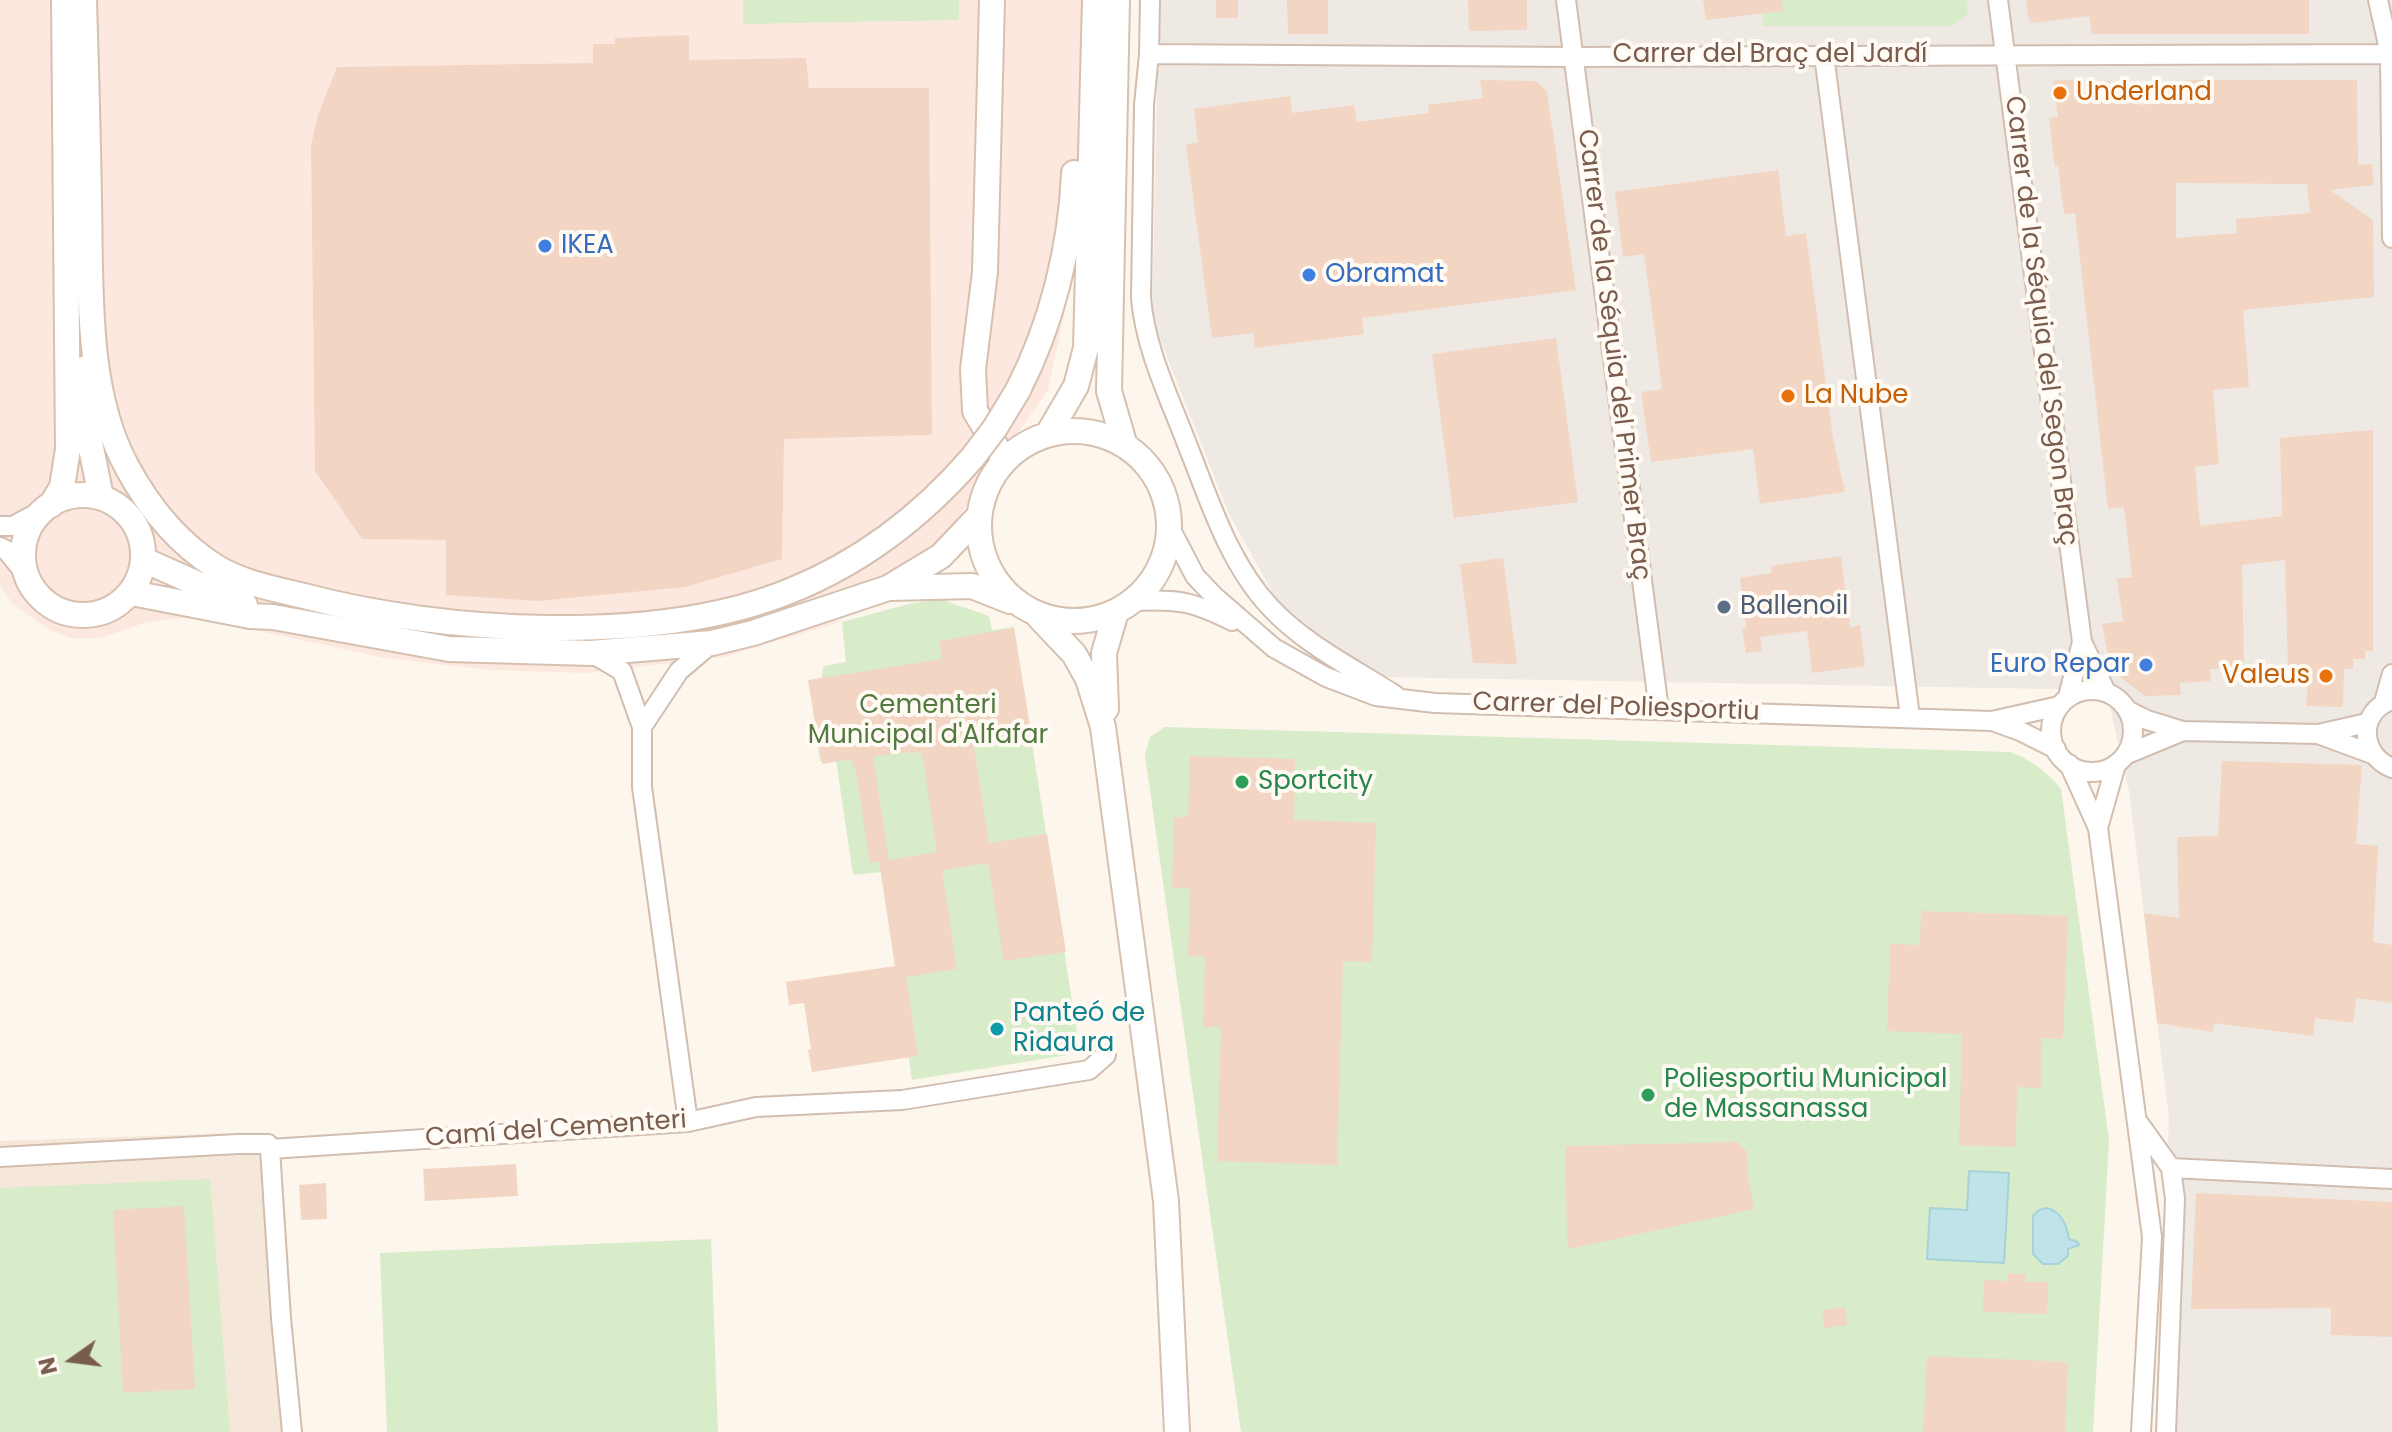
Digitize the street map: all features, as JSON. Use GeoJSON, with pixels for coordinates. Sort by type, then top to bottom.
{"type":"FeatureCollection","features":[{"type":"Feature","properties":{"kind":"street"},"geometry":{"type":"LineString","coordinates":[[24,572],[24,540],[62,487],[68,449],[64,0]]}},
{"type":"Feature","properties":{"kind":"street"},"geometry":{"type":"LineString","coordinates":[[84,0],[91,299],[99,380],[112,432],[144,496],[182,541],[218,569],[256,584],[376,613],[499,626],[581,627],[700,616],[787,592],[820,578],[880,542],[944,490],[973,457],[1018,390],[1038,343],[1061,268],[1073,208],[1078,81],[1094,0]]}},
{"type":"Feature","properties":{"kind":"street"},"geometry":{"type":"LineString","coordinates":[[992,0],[985,272],[973,369],[975,411],[1004,460]]}},
{"type":"Feature","properties":{"kind":"street"},"geometry":{"type":"LineString","coordinates":[[1048,434],[1076,386],[1086,348],[1094,0]]}},
{"type":"Feature","properties":{"kind":"street"},"geometry":{"type":"LineString","coordinates":[[1117,0],[1109,391],[1125,446]]}},
{"type":"Feature","properties":{"kind":"street"},"geometry":{"type":"LineString","coordinates":[[1150,0],[1144,105],[1141,298],[1146,328],[1177,419],[1217,520],[1256,591],[1272,609],[1312,642],[1400,699]]}},
{"type":"Feature","properties":{"kind":"street","name":"Carrer de la Séquia del Primer Braç"},"geometry":{"type":"LineString","coordinates":[[1566,0],[1659,710]]}},
{"type":"Feature","properties":{"kind":"street","name":"Carrer de la Séquia del Segon Braç"},"geometry":{"type":"LineString","coordinates":[[1998,0],[2082,642],[2106,692]]}},
{"type":"Feature","properties":{"kind":"street"},"geometry":{"type":"LineString","coordinates":[[2378,0],[2391,54],[2392,238]]}},
{"type":"Feature","properties":{"kind":"street","name":"Carrer del Braç del Jardí"},"geometry":{"type":"LineString","coordinates":[[1149,54],[1574,57],[2391,54]]}},
{"type":"Feature","properties":{"kind":"street"},"geometry":{"type":"LineString","coordinates":[[1824,55],[1910,717]]}},
{"type":"Feature","properties":{"kind":"street"},"geometry":{"type":"LineString","coordinates":[[91,299],[86,360],[86,423],[101,497]]}},
{"type":"Feature","properties":{"kind":"street"},"geometry":{"type":"LineString","coordinates":[[1018,604],[994,580],[981,550],[978,517],[987,486],[1004,460],[1024,444],[1064,431],[1095,433],[1125,446],[1140,457],[1157,480],[1167,507],[1167,547],[1160,568],[1148,586],[1124,607],[1094,620],[1071,622],[1039,617]]}},
{"type":"Feature","properties":{"kind":"street"},"geometry":{"type":"LineString","coordinates":[[0,526],[13,526],[68,496],[101,497],[125,510],[140,533],[144,560],[132,593],[105,613],[71,616],[41,600],[24,572],[0,547]]}},
{"type":"Feature","properties":{"kind":"street"},"geometry":{"type":"LineString","coordinates":[[132,593],[449,649],[591,653],[712,643],[753,633],[888,588],[941,556],[978,517]]}},
{"type":"Feature","properties":{"kind":"street","name":"Carrer del Poliesportiu"},"geometry":{"type":"LineString","coordinates":[[1169,526],[1195,576],[1274,648],[1326,677],[1376,696],[1435,703],[1992,721],[2056,749]]}},
{"type":"Feature","properties":{"kind":"street"},"geometry":{"type":"LineString","coordinates":[[144,560],[273,617]]}},
{"type":"Feature","properties":{"kind":"street"},"geometry":{"type":"LineString","coordinates":[[888,588],[972,586],[1018,604],[1039,617],[1074,654],[1088,679],[1103,727],[1166,1201],[1177,1432]]}},
{"type":"Feature","properties":{"kind":"street","name":"Carrer del Poliesportiu"},"geometry":{"type":"LineString","coordinates":[[1124,607],[1173,599],[1199,604],[1256,633]]}},
{"type":"Feature","properties":{"kind":"street"},"geometry":{"type":"LineString","coordinates":[[1103,727],[1106,705],[1104,653],[1124,607]]}},
{"type":"Feature","properties":{"kind":"street","name":"Carrer de la Séquia del Segon Braç"},"geometry":{"type":"LineString","coordinates":[[2064,702],[2082,642]]}},
{"type":"Feature","properties":{"kind":"street"},"geometry":{"type":"LineString","coordinates":[[642,727],[679,671],[712,643]]}},
{"type":"Feature","properties":{"kind":"street"},"geometry":{"type":"LineString","coordinates":[[591,653],[622,671],[642,727],[642,787],[688,1122]]}},
{"type":"Feature","properties":{"kind":"street"},"geometry":{"type":"LineString","coordinates":[[2385,767],[2367,744],[2367,723],[2377,708],[2388,701],[2392,674]]}},
{"type":"Feature","properties":{"kind":"street"},"geometry":{"type":"LineString","coordinates":[[2098,828],[2120,759],[2133,737],[2133,728],[2121,702],[2106,692],[2086,690],[2064,702],[2051,727],[2056,749],[2069,764],[2098,828],[2152,1237],[2141,1432]]}},
{"type":"Feature","properties":{"kind":"street","name":"Carrer del Poliesportiu"},"geometry":{"type":"LineString","coordinates":[[1992,721],[2064,702]]}},
{"type":"Feature","properties":{"kind":"street"},"geometry":{"type":"LineString","coordinates":[[2127,710],[2183,731],[2318,734],[2367,723]]}},
{"type":"Feature","properties":{"kind":"street"},"geometry":{"type":"LineString","coordinates":[[2069,764],[2092,772],[2183,731]]}},
{"type":"Feature","properties":{"kind":"street"},"geometry":{"type":"LineString","coordinates":[[2318,734],[2385,767]]}},
{"type":"Feature","properties":{"kind":"street","name":"Camí del Cementeri"},"geometry":{"type":"LineString","coordinates":[[0,1157],[238,1144],[268,1144],[270,1149],[688,1122],[756,1107],[902,1100],[1073,1073],[1089,1070],[1106,1055]]}},
{"type":"Feature","properties":{"kind":"street"},"geometry":{"type":"LineString","coordinates":[[2137,1122],[2171,1168],[2175,1199],[2166,1432]]}},
{"type":"Feature","properties":{"kind":"street"},"geometry":{"type":"LineString","coordinates":[[270,1149],[292,1432]]}},
{"type":"Feature","properties":{"kind":"street"},"geometry":{"type":"LineString","coordinates":[[2171,1168],[2392,1179]]}},
{"type":"Feature","properties":{"kind":"shaded area"},"geometry":{"type":"Polygon","coordinates":[[[0,0],[1082,0],[1079,246],[1048,390],[948,532],[837,623],[724,657],[585,673],[491,670],[385,658],[193,617],[147,622],[100,638],[71,638],[49,630],[12,603],[0,585],[0,0]]]}},
{"type":"Feature","properties":{"kind":"shaded area"},"geometry":{"type":"Polygon","coordinates":[[[1159,0],[2392,0],[2392,1432],[2157,1432],[2169,1118],[2129,791],[2106,690],[1384,677],[1285,615],[1229,514],[1152,319],[1159,0]]]}},
{"type":"Feature","properties":{"kind":"shaded area"},"geometry":{"type":"Polygon","coordinates":[[[262,1132],[268,1144],[287,1432],[0,1432],[0,1141],[262,1132]]]}},
{"type":"Feature","properties":{"kind":"green space"},"geometry":{"type":"Polygon","coordinates":[[[743,0],[959,0],[959,20],[743,24],[743,0]]]}},
{"type":"Feature","properties":{"kind":"green space"},"geometry":{"type":"Polygon","coordinates":[[[1760,0],[1966,0],[1968,14],[1952,26],[1764,26],[1760,0]]]}},
{"type":"Feature","properties":{"kind":"green space","name":"Cementeri Municipal d'Alfafar"},"geometry":{"type":"Polygon","coordinates":[[[940,599],[989,616],[992,630],[1014,627],[1080,1053],[912,1080],[881,872],[853,875],[836,760],[820,761],[809,681],[822,678],[823,666],[846,662],[842,622],[940,599]]]}},
{"type":"Feature","properties":{"kind":"green space","name":"Poliesportiu Municipal de Massanassa"},"geometry":{"type":"Polygon","coordinates":[[[1165,727],[2010,752],[2038,767],[2061,789],[2109,1140],[2093,1432],[1241,1432],[1145,755],[1150,737],[1165,727]]]}},
{"type":"Feature","properties":{"kind":"green space"},"geometry":{"type":"Polygon","coordinates":[[[210,1179],[230,1432],[0,1432],[0,1188],[210,1179]]]}},
{"type":"Feature","properties":{"kind":"green space"},"geometry":{"type":"Polygon","coordinates":[[[711,1239],[718,1432],[387,1432],[380,1253],[711,1239]]]}},
{"type":"Feature","properties":{"kind":"water"},"geometry":{"type":"Polygon","coordinates":[[[1969,1171],[2009,1173],[2004,1263],[1927,1259],[1930,1208],[1967,1210],[1969,1171]]]}},
{"type":"Feature","properties":{"kind":"water"},"geometry":{"type":"Polygon","coordinates":[[[2047,1208],[2060,1216],[2069,1239],[2079,1245],[2068,1249],[2068,1256],[2058,1264],[2043,1264],[2033,1254],[2033,1216],[2047,1208]]]}},
{"type":"Feature","properties":{"kind":"building"},"geometry":{"type":"Polygon","coordinates":[[[1216,0],[1238,0],[1238,18],[1216,18],[1216,0]]]}},
{"type":"Feature","properties":{"kind":"building"},"geometry":{"type":"Polygon","coordinates":[[[1287,0],[1328,0],[1328,34],[1288,34],[1287,0]]]}},
{"type":"Feature","properties":{"kind":"building"},"geometry":{"type":"Polygon","coordinates":[[[1468,0],[1527,0],[1527,30],[1469,31],[1468,0]]]}},
{"type":"Feature","properties":{"kind":"building"},"geometry":{"type":"Polygon","coordinates":[[[1703,0],[1782,0],[1783,11],[1706,20],[1703,0]]]}},
{"type":"Feature","properties":{"kind":"building"},"geometry":{"type":"Polygon","coordinates":[[[2026,0],[2309,0],[2309,34],[2092,34],[2089,16],[2032,23],[2026,0]]]}},
{"type":"Feature","properties":{"kind":"building"},"geometry":{"type":"Polygon","coordinates":[[[689,35],[689,60],[806,58],[809,88],[929,88],[932,435],[784,439],[782,559],[685,587],[538,601],[446,595],[446,540],[362,539],[315,471],[311,145],[318,115],[337,67],[593,63],[593,44],[615,44],[615,38],[689,35]]]}},
{"type":"Feature","properties":{"kind":"building"},"geometry":{"type":"Polygon","coordinates":[[[1480,80],[1536,81],[1547,92],[1576,290],[1362,318],[1364,334],[1342,337],[1255,348],[1253,333],[1212,338],[1186,144],[1198,143],[1194,109],[1290,96],[1292,113],[1354,105],[1357,122],[1429,113],[1428,105],[1483,98],[1480,80]]]}},
{"type":"Feature","properties":{"kind":"building"},"geometry":{"type":"Polygon","coordinates":[[[2185,80],[2357,80],[2358,165],[2372,164],[2374,185],[2330,190],[2373,220],[2374,297],[2243,310],[2249,387],[2213,390],[2219,464],[2195,467],[2200,526],[2282,516],[2280,438],[2373,430],[2373,651],[2365,651],[2365,659],[2353,659],[2353,669],[2344,669],[2343,707],[2306,706],[2309,670],[2288,670],[2285,560],[2242,565],[2244,668],[2210,669],[2211,681],[2180,683],[2181,695],[2145,696],[2118,675],[2108,656],[2102,624],[2123,621],[2117,579],[2132,577],[2124,507],[2108,509],[2075,213],[2064,214],[2058,166],[2055,167],[2049,118],[2058,117],[2053,81],[2110,81],[2113,104],[2140,102],[2140,105],[2186,101],[2185,80]],[[2176,183],[2176,238],[2237,233],[2236,219],[2310,213],[2307,184],[2176,183]]]}},
{"type":"Feature","properties":{"kind":"building"},"geometry":{"type":"Polygon","coordinates":[[[1778,170],[1786,236],[1806,233],[1833,438],[1845,492],[1760,504],[1753,449],[1651,462],[1641,392],[1662,389],[1653,318],[1644,254],[1623,257],[1615,192],[1778,170]]]}},
{"type":"Feature","properties":{"kind":"building"},"geometry":{"type":"Polygon","coordinates":[[[1556,338],[1578,502],[1454,518],[1432,354],[1556,338]]]}},
{"type":"Feature","properties":{"kind":"building"},"geometry":{"type":"Polygon","coordinates":[[[1841,556],[1850,627],[1860,625],[1865,666],[1812,673],[1807,631],[1760,637],[1762,651],[1746,653],[1740,578],[1772,573],[1771,566],[1841,556]]]}},
{"type":"Feature","properties":{"kind":"building"},"geometry":{"type":"Polygon","coordinates":[[[1503,558],[1517,664],[1473,663],[1460,564],[1503,558]]]}},
{"type":"Feature","properties":{"kind":"building"},"geometry":{"type":"Polygon","coordinates":[[[1014,628],[1031,732],[973,741],[989,843],[1047,834],[1066,952],[1004,961],[988,863],[942,870],[957,969],[906,977],[918,1056],[812,1072],[804,1003],[789,1005],[786,982],[895,966],[879,861],[870,863],[856,772],[851,759],[822,764],[808,680],[942,659],[939,641],[1014,628]],[[922,753],[873,757],[889,860],[937,852],[922,753]]]}},
{"type":"Feature","properties":{"kind":"building"},"geometry":{"type":"Polygon","coordinates":[[[1190,756],[1295,759],[1294,820],[1376,823],[1372,962],[1343,961],[1337,1165],[1217,1161],[1221,1027],[1203,1027],[1205,957],[1188,956],[1190,888],[1172,888],[1174,817],[1188,817],[1190,756]]]}},
{"type":"Feature","properties":{"kind":"building"},"geometry":{"type":"Polygon","coordinates":[[[2222,761],[2362,765],[2356,844],[2378,846],[2373,942],[2392,945],[2392,1003],[2356,998],[2353,1023],[2315,1018],[2313,1036],[2214,1023],[2213,1032],[2157,1023],[2144,913],[2179,918],[2177,837],[2218,836],[2222,761]]]}},
{"type":"Feature","properties":{"kind":"building"},"geometry":{"type":"Polygon","coordinates":[[[1921,911],[2068,916],[2063,1039],[2042,1038],[2041,1088],[2017,1087],[2016,1147],[1959,1145],[1962,1034],[1887,1031],[1890,944],[1920,945],[1921,911]]]}},
{"type":"Feature","properties":{"kind":"building"},"geometry":{"type":"Polygon","coordinates":[[[1738,1142],[1747,1152],[1754,1209],[1569,1249],[1565,1146],[1738,1142]]]}},
{"type":"Feature","properties":{"kind":"building"},"geometry":{"type":"Polygon","coordinates":[[[516,1164],[518,1196],[425,1201],[423,1169],[516,1164]]]}},
{"type":"Feature","properties":{"kind":"building"},"geometry":{"type":"Polygon","coordinates":[[[326,1183],[327,1219],[301,1220],[299,1185],[326,1183]]]}},
{"type":"Feature","properties":{"kind":"building"},"geometry":{"type":"Polygon","coordinates":[[[2196,1193],[2392,1202],[2392,1337],[2331,1335],[2331,1308],[2191,1309],[2196,1193]]]}},
{"type":"Feature","properties":{"kind":"building"},"geometry":{"type":"Polygon","coordinates":[[[184,1206],[195,1389],[123,1393],[113,1210],[184,1206]]]}},
{"type":"Feature","properties":{"kind":"building"},"geometry":{"type":"Polygon","coordinates":[[[2008,1273],[2026,1274],[2026,1282],[2048,1282],[2047,1314],[1983,1312],[1984,1280],[2007,1281],[2008,1273]]]}},
{"type":"Feature","properties":{"kind":"building"},"geometry":{"type":"Polygon","coordinates":[[[1845,1307],[1847,1325],[1824,1328],[1822,1310],[1845,1307]]]}},
{"type":"Feature","properties":{"kind":"building"},"geometry":{"type":"Polygon","coordinates":[[[1927,1356],[2068,1362],[2065,1432],[1923,1432],[1927,1356]]]}},
{"type":"Feature","properties":{"kind":"place","name":"Underland"},"geometry":{"type":"Point","coordinates":[2060,93]}},
{"type":"Feature","properties":{"kind":"place","name":"IKEA"},"geometry":{"type":"Point","coordinates":[545,246]}},
{"type":"Feature","properties":{"kind":"place","name":"Obramat"},"geometry":{"type":"Point","coordinates":[1309,275]}},
{"type":"Feature","properties":{"kind":"place","name":"La Nube"},"geometry":{"type":"Point","coordinates":[1788,396]}},
{"type":"Feature","properties":{"kind":"place","name":"Ballenoil"},"geometry":{"type":"Point","coordinates":[1724,607]}},
{"type":"Feature","properties":{"kind":"place","name":"Euro Repar"},"geometry":{"type":"Point","coordinates":[2146,665]}},
{"type":"Feature","properties":{"kind":"place","name":"Valeus"},"geometry":{"type":"Point","coordinates":[2326,676]}},
{"type":"Feature","properties":{"kind":"place","name":"Sportcity"},"geometry":{"type":"Point","coordinates":[1242,782]}},
{"type":"Feature","properties":{"kind":"place","name":"Panteó de Ridaura"},"geometry":{"type":"Point","coordinates":[997,1029]}},
{"type":"Feature","properties":{"kind":"place","name":"Poliesportiu Municipal de Massanassa"},"geometry":{"type":"Point","coordinates":[1648,1095]}}]}
